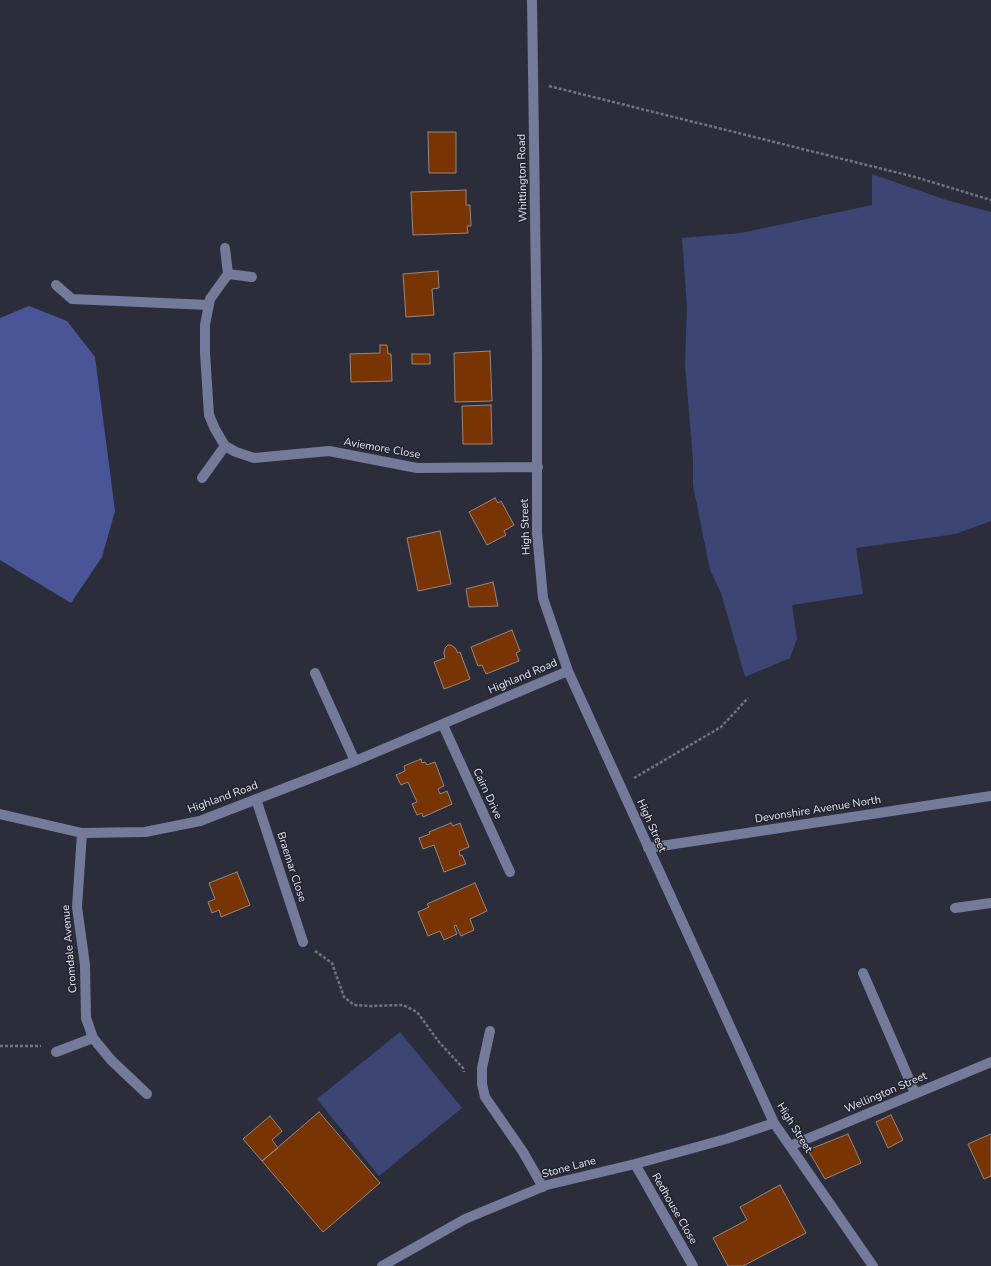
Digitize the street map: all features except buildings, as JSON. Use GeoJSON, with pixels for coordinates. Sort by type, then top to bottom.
{"type":"FeatureCollection","features":[{"type":"Feature","properties":{"kind":"street","name":"Whittington Road"},"geometry":{"type":"LineString","coordinates":[[532,0],[537,356]]}},
{"type":"Feature","properties":{"kind":"street"},"geometry":{"type":"LineString","coordinates":[[202,478],[226,446],[215,429],[209,415],[205,353],[205,325],[210,300],[228,274],[225,248]]}},
{"type":"Feature","properties":{"kind":"street"},"geometry":{"type":"LineString","coordinates":[[228,274],[252,277]]}},
{"type":"Feature","properties":{"kind":"street"},"geometry":{"type":"LineString","coordinates":[[56,285],[72,299],[209,306]]}},
{"type":"Feature","properties":{"kind":"street","name":"High Street"},"geometry":{"type":"LineString","coordinates":[[537,356],[537,533],[543,598],[568,672],[774,1123],[873,1266]]}},
{"type":"Feature","properties":{"kind":"street","name":"Aviemore Close"},"geometry":{"type":"LineString","coordinates":[[226,446],[236,452],[254,458],[329,451],[417,468],[538,467]]}},
{"type":"Feature","properties":{"kind":"street","name":"Highland Road"},"geometry":{"type":"LineString","coordinates":[[0,814],[82,833],[145,832],[200,821],[355,761],[568,672]]}},
{"type":"Feature","properties":{"kind":"street"},"geometry":{"type":"LineString","coordinates":[[316,673],[355,761]]}},
{"type":"Feature","properties":{"kind":"street","name":"Cairn Drive"},"geometry":{"type":"LineString","coordinates":[[443,725],[510,872]]}},
{"type":"Feature","properties":{"kind":"street","name":"Devonshire Avenue North"},"geometry":{"type":"LineString","coordinates":[[648,848],[991,796]]}},
{"type":"Feature","properties":{"kind":"street","name":"Braemar Close"},"geometry":{"type":"LineString","coordinates":[[256,799],[303,942]]}},
{"type":"Feature","properties":{"kind":"street","name":"Cromdale Avenue"},"geometry":{"type":"LineString","coordinates":[[82,833],[77,907],[85,965],[86,1018],[93,1038],[112,1060],[148,1094]]}},
{"type":"Feature","properties":{"kind":"street"},"geometry":{"type":"LineString","coordinates":[[955,908],[991,903]]}},
{"type":"Feature","properties":{"kind":"street"},"geometry":{"type":"LineString","coordinates":[[863,973],[915,1093]]}},
{"type":"Feature","properties":{"kind":"street"},"geometry":{"type":"LineString","coordinates":[[490,1032],[482,1068],[482,1084],[485,1097],[523,1152],[543,1187]]}},
{"type":"Feature","properties":{"kind":"street"},"geometry":{"type":"LineString","coordinates":[[56,1052],[93,1038]]}},
{"type":"Feature","properties":{"kind":"street","name":"Wellington Street"},"geometry":{"type":"LineString","coordinates":[[790,1146],[991,1062]]}},
{"type":"Feature","properties":{"kind":"street","name":"Stone Lane"},"geometry":{"type":"LineString","coordinates":[[382,1266],[465,1219],[543,1187],[726,1140],[774,1123]]}},
{"type":"Feature","properties":{"kind":"street","name":"Redhouse Close"},"geometry":{"type":"LineString","coordinates":[[635,1164],[692,1266]]}},
{"type":"Feature","properties":{"kind":"path"},"geometry":{"type":"LineString","coordinates":[[533,83],[915,177],[991,200]]}},
{"type":"Feature","properties":{"kind":"path"},"geometry":{"type":"LineString","coordinates":[[620,786],[652,769],[721,727],[748,698]]}},
{"type":"Feature","properties":{"kind":"path"},"geometry":{"type":"LineString","coordinates":[[303,942],[332,963],[344,997],[354,1005],[371,1006],[403,1004],[417,1012],[439,1042],[463,1068],[466,1076]]}},
{"type":"Feature","properties":{"kind":"path"},"geometry":{"type":"LineString","coordinates":[[0,1046],[45,1046],[56,1052]]}},
{"type":"Feature","properties":{"kind":"shaded area"},"geometry":{"type":"Polygon","coordinates":[[[872,174],[946,200],[991,212],[991,521],[955,534],[856,548],[863,594],[792,605],[797,639],[790,658],[745,677],[721,593],[710,570],[693,485],[693,460],[685,365],[687,307],[682,238],[741,233],[872,205],[872,174]]]}},
{"type":"Feature","properties":{"kind":"shaded area"},"geometry":{"type":"Polygon","coordinates":[[[29,306],[67,321],[95,357],[115,511],[102,557],[71,603],[0,560],[0,318],[29,306]]]}},
{"type":"Feature","properties":{"kind":"shaded area"},"geometry":{"type":"Polygon","coordinates":[[[400,1032],[462,1108],[379,1176],[317,1099],[400,1032]]]}}]}
